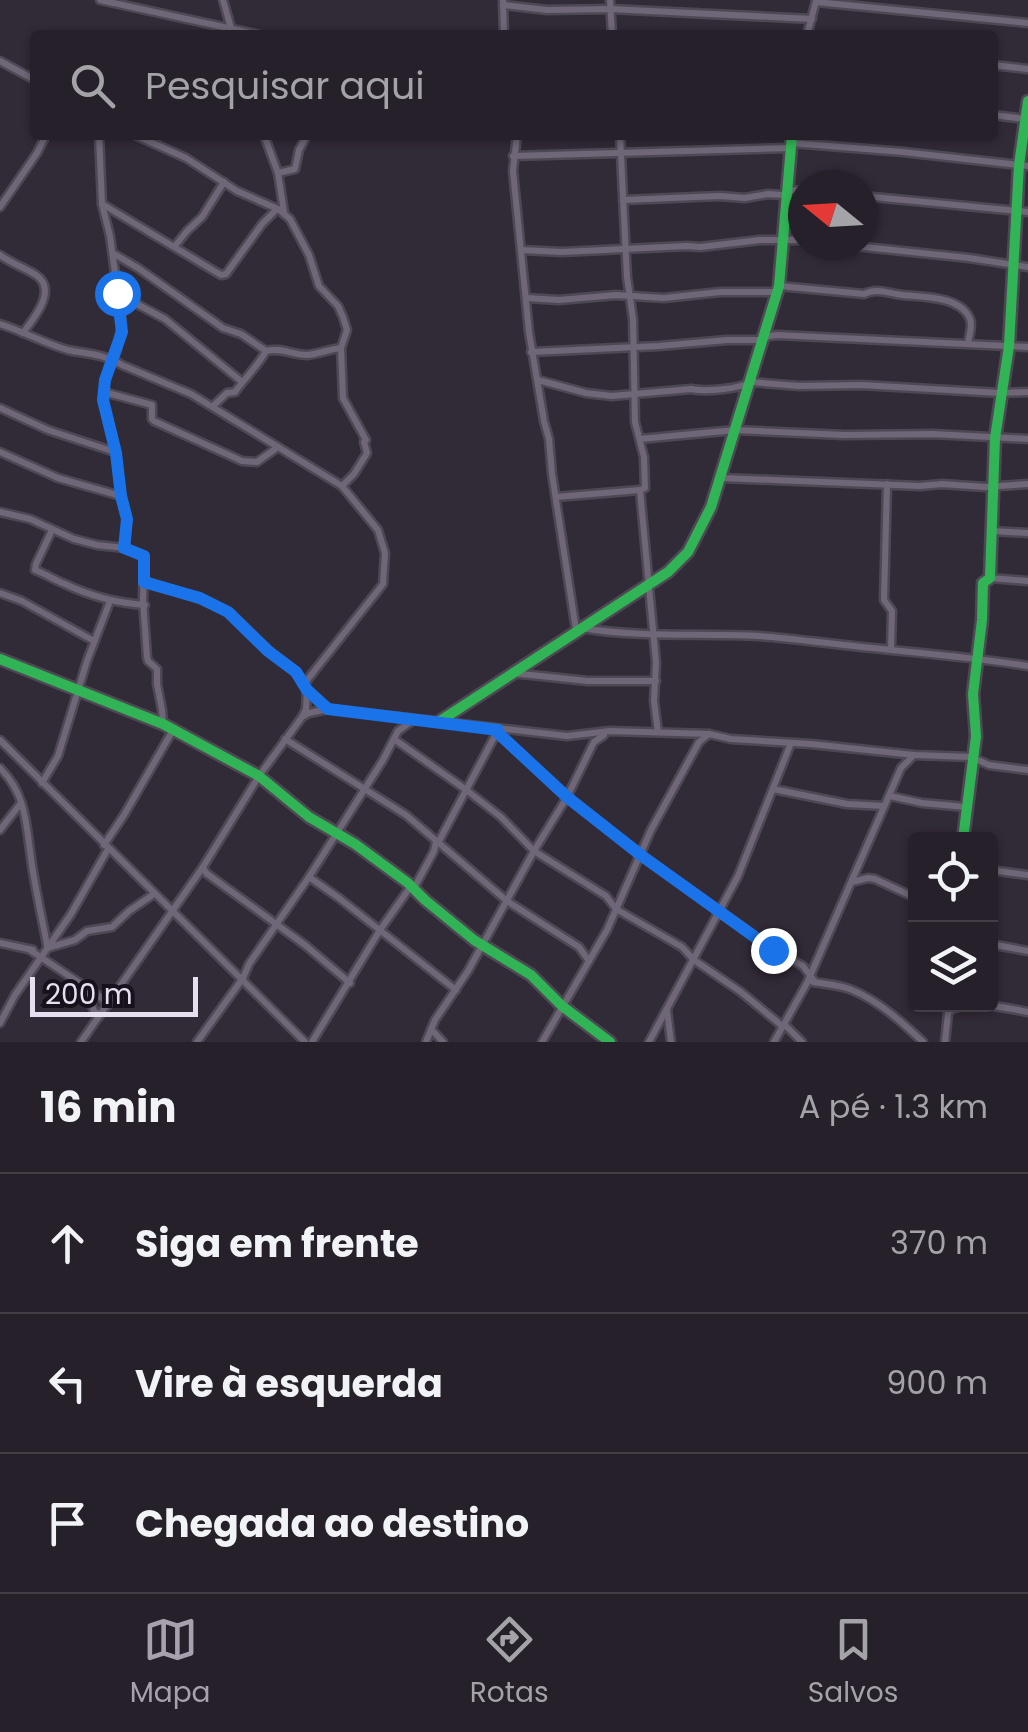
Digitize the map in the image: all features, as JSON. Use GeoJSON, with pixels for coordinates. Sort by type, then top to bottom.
{"type":"FeatureCollection","features":[{"type":"Feature","properties":{"kind":"street"},"geometry":{"type":"LineString","coordinates":[[100,0],[221,30]]}},
{"type":"Feature","properties":{"kind":"street"},"geometry":{"type":"LineString","coordinates":[[223,0],[232,30]]}},
{"type":"Feature","properties":{"kind":"street"},"geometry":{"type":"LineString","coordinates":[[809,30],[816,1],[1028,23]]}},
{"type":"Feature","properties":{"kind":"street"},"geometry":{"type":"LineString","coordinates":[[504,30],[503,2],[547,10],[610,4],[812,19]]}},
{"type":"Feature","properties":{"kind":"street"},"geometry":{"type":"LineString","coordinates":[[144,10],[152,4]]}},
{"type":"Feature","properties":{"kind":"street"},"geometry":{"type":"LineString","coordinates":[[610,4],[612,30]]}},
{"type":"Feature","properties":{"kind":"street"},"geometry":{"type":"LineString","coordinates":[[0,61],[30,77]]}},
{"type":"Feature","properties":{"kind":"street"},"geometry":{"type":"LineString","coordinates":[[998,66],[1028,69]]}},
{"type":"Feature","properties":{"kind":"street"},"geometry":{"type":"LineString","coordinates":[[990,578],[995,438],[1009,346],[1028,101]]}},
{"type":"Feature","properties":{"kind":"street"},"geometry":{"type":"LineString","coordinates":[[998,116],[1026,119]]}},
{"type":"Feature","properties":{"kind":"street"},"geometry":{"type":"LineString","coordinates":[[0,207],[43,140]]}},
{"type":"Feature","properties":{"kind":"street"},"geometry":{"type":"LineString","coordinates":[[100,140],[102,204],[122,332],[103,400],[127,519],[124,548]]}},
{"type":"Feature","properties":{"kind":"street"},"geometry":{"type":"LineString","coordinates":[[146,140],[281,212]]}},
{"type":"Feature","properties":{"kind":"street"},"geometry":{"type":"LineString","coordinates":[[266,140],[278,173],[281,212],[307,249],[319,286],[341,312],[347,330],[341,348],[343,398],[366,440],[368,452],[342,486]]}},
{"type":"Feature","properties":{"kind":"street"},"geometry":{"type":"LineString","coordinates":[[278,173],[294,168],[304,140]]}},
{"type":"Feature","properties":{"kind":"street"},"geometry":{"type":"LineString","coordinates":[[517,140],[513,156],[516,216],[532,352],[578,629]]}},
{"type":"Feature","properties":{"kind":"street"},"geometry":{"type":"LineString","coordinates":[[556,497],[645,488],[635,422],[633,319],[620,140]]}},
{"type":"Feature","properties":{"kind":"street"},"geometry":{"type":"LineString","coordinates":[[513,156],[791,142],[1024,165]]}},
{"type":"Feature","properties":{"kind":"street"},"geometry":{"type":"LineString","coordinates":[[789,170],[791,142]]}},
{"type":"Feature","properties":{"kind":"street"},"geometry":{"type":"LineString","coordinates":[[174,246],[202,217],[224,182]]}},
{"type":"Feature","properties":{"kind":"street"},"geometry":{"type":"LineString","coordinates":[[623,200],[745,198],[783,195],[788,190]]}},
{"type":"Feature","properties":{"kind":"street"},"geometry":{"type":"LineString","coordinates":[[440,721],[668,572],[688,552],[722,478],[778,289],[788,190]]}},
{"type":"Feature","properties":{"kind":"street"},"geometry":{"type":"LineString","coordinates":[[878,198],[1022,212]]}},
{"type":"Feature","properties":{"kind":"street"},"geometry":{"type":"LineString","coordinates":[[102,204],[218,274],[226,274],[262,224],[281,212]]}},
{"type":"Feature","properties":{"kind":"street"},"geometry":{"type":"LineString","coordinates":[[521,250],[700,247],[788,240]]}},
{"type":"Feature","properties":{"kind":"street"},"geometry":{"type":"LineString","coordinates":[[878,248],[1028,266]]}},
{"type":"Feature","properties":{"kind":"street"},"geometry":{"type":"LineString","coordinates":[[112,254],[223,328],[266,350]]}},
{"type":"Feature","properties":{"kind":"street"},"geometry":{"type":"LineString","coordinates":[[0,255],[37,276],[44,285],[40,309],[23,332]]}},
{"type":"Feature","properties":{"kind":"street"},"geometry":{"type":"LineString","coordinates":[[527,298],[664,298],[778,289],[864,294],[876,290],[944,300],[969,317],[968,343]]}},
{"type":"Feature","properties":{"kind":"street"},"geometry":{"type":"LineString","coordinates":[[117,293],[164,319],[241,382]]}},
{"type":"Feature","properties":{"kind":"street"},"geometry":{"type":"LineString","coordinates":[[0,324],[66,349],[112,359],[213,407],[342,486],[368,516],[385,552],[384,584],[306,687],[302,717],[259,776],[202,871],[82,1042]]}},
{"type":"Feature","properties":{"kind":"street"},"geometry":{"type":"LineString","coordinates":[[532,352],[762,340],[769,336],[1028,348]]}},
{"type":"Feature","properties":{"kind":"street"},"geometry":{"type":"LineString","coordinates":[[213,407],[227,393],[234,392],[269,348],[307,354],[341,348]]}},
{"type":"Feature","properties":{"kind":"street"},"geometry":{"type":"LineString","coordinates":[[538,380],[586,394],[612,396],[704,391],[751,382],[1028,392]]}},
{"type":"Feature","properties":{"kind":"street"},"geometry":{"type":"LineString","coordinates":[[104,392],[150,404],[154,406],[154,421],[242,461],[257,462],[278,447]]}},
{"type":"Feature","properties":{"kind":"street"},"geometry":{"type":"LineString","coordinates":[[0,408],[48,430],[116,453]]}},
{"type":"Feature","properties":{"kind":"street"},"geometry":{"type":"LineString","coordinates":[[640,439],[735,430],[1028,439]]}},
{"type":"Feature","properties":{"kind":"street"},"geometry":{"type":"LineString","coordinates":[[0,452],[58,478],[121,496]]}},
{"type":"Feature","properties":{"kind":"street"},"geometry":{"type":"LineString","coordinates":[[722,478],[806,480],[839,485],[1028,484]]}},
{"type":"Feature","properties":{"kind":"street"},"geometry":{"type":"LineString","coordinates":[[886,484],[884,600],[892,611],[892,649]]}},
{"type":"Feature","properties":{"kind":"street"},"geometry":{"type":"LineString","coordinates":[[640,490],[658,732]]}},
{"type":"Feature","properties":{"kind":"street"},"geometry":{"type":"LineString","coordinates":[[0,512],[30,519],[90,544],[124,548],[144,556],[147,657],[157,669],[168,727],[70,914],[0,1023]]}},
{"type":"Feature","properties":{"kind":"street"},"geometry":{"type":"LineString","coordinates":[[52,530],[35,570],[110,601],[145,605]]}},
{"type":"Feature","properties":{"kind":"street"},"geometry":{"type":"LineString","coordinates":[[991,531],[1028,533]]}},
{"type":"Feature","properties":{"kind":"street"},"geometry":{"type":"LineString","coordinates":[[964,832],[976,736],[974,694],[982,620],[981,589],[990,578],[1028,581]]}},
{"type":"Feature","properties":{"kind":"street"},"geometry":{"type":"LineString","coordinates":[[144,582],[200,598],[228,612],[296,672],[328,709]]}},
{"type":"Feature","properties":{"kind":"street"},"geometry":{"type":"LineString","coordinates":[[0,593],[22,600],[94,641]]}},
{"type":"Feature","properties":{"kind":"street"},"geometry":{"type":"LineString","coordinates":[[42,782],[58,756],[110,601]]}},
{"type":"Feature","properties":{"kind":"street"},"geometry":{"type":"LineString","coordinates":[[578,629],[700,637],[762,636],[1028,666]]}},
{"type":"Feature","properties":{"kind":"street"},"geometry":{"type":"LineString","coordinates":[[0,659],[168,727],[259,776],[309,817],[413,884],[436,910],[531,976],[562,1006],[610,1042]]}},
{"type":"Feature","properties":{"kind":"street"},"geometry":{"type":"LineString","coordinates":[[511,673],[588,681],[656,681]]}},
{"type":"Feature","properties":{"kind":"street"},"geometry":{"type":"LineString","coordinates":[[302,717],[328,709],[568,736],[610,732],[709,734],[971,757],[990,765],[1028,770]]}},
{"type":"Feature","properties":{"kind":"street"},"geometry":{"type":"LineString","coordinates":[[197,1042],[309,877],[398,731],[413,720]]}},
{"type":"Feature","properties":{"kind":"street"},"geometry":{"type":"LineString","coordinates":[[0,740],[307,1041],[350,984],[380,930],[438,846],[498,731]]}},
{"type":"Feature","properties":{"kind":"street"},"geometry":{"type":"LineString","coordinates":[[498,731],[567,797],[642,856],[773,950],[803,966],[813,966]]}},
{"type":"Feature","properties":{"kind":"street"},"geometry":{"type":"LineString","coordinates":[[442,1042],[429,1042],[431,1029],[567,797],[594,742],[610,732]]}},
{"type":"Feature","properties":{"kind":"street"},"geometry":{"type":"LineString","coordinates":[[693,733],[695,749]]}},
{"type":"Feature","properties":{"kind":"street"},"geometry":{"type":"LineString","coordinates":[[542,1042],[616,909],[651,830],[699,742],[709,734]]}},
{"type":"Feature","properties":{"kind":"street"},"geometry":{"type":"LineString","coordinates":[[394,739],[466,789],[534,851],[606,896],[616,909],[682,947],[694,960],[793,1031],[802,1042]]}},
{"type":"Feature","properties":{"kind":"street"},"geometry":{"type":"LineString","coordinates":[[285,740],[406,815],[438,846],[507,901],[578,947],[589,961]]}},
{"type":"Feature","properties":{"kind":"street"},"geometry":{"type":"LineString","coordinates":[[649,1042],[748,856],[792,743]]}},
{"type":"Feature","properties":{"kind":"street"},"geometry":{"type":"LineString","coordinates":[[898,753],[901,768]]}},
{"type":"Feature","properties":{"kind":"street"},"geometry":{"type":"LineString","coordinates":[[774,1042],[810,980],[901,768],[914,755]]}},
{"type":"Feature","properties":{"kind":"street"},"geometry":{"type":"LineString","coordinates":[[0,768],[27,814],[44,949],[53,966],[102,998],[107,1006]]}},
{"type":"Feature","properties":{"kind":"street"},"geometry":{"type":"LineString","coordinates":[[773,789],[847,804],[884,806]]}},
{"type":"Feature","properties":{"kind":"street"},"geometry":{"type":"LineString","coordinates":[[890,796],[966,807]]}},
{"type":"Feature","properties":{"kind":"street"},"geometry":{"type":"LineString","coordinates":[[0,830],[22,802]]}},
{"type":"Feature","properties":{"kind":"street"},"geometry":{"type":"LineString","coordinates":[[861,859],[868,878]]}},
{"type":"Feature","properties":{"kind":"street"},"geometry":{"type":"LineString","coordinates":[[202,871],[305,944],[350,984]]}},
{"type":"Feature","properties":{"kind":"street"},"geometry":{"type":"LineString","coordinates":[[998,871],[1028,875]]}},
{"type":"Feature","properties":{"kind":"street"},"geometry":{"type":"LineString","coordinates":[[309,877],[456,990]]}},
{"type":"Feature","properties":{"kind":"street"},"geometry":{"type":"LineString","coordinates":[[851,883],[868,878],[908,895]]}},
{"type":"Feature","properties":{"kind":"street"},"geometry":{"type":"LineString","coordinates":[[0,943],[30,950],[75,940],[88,931],[112,926],[154,894]]}},
{"type":"Feature","properties":{"kind":"street"},"geometry":{"type":"LineString","coordinates":[[998,945],[1028,951]]}},
{"type":"Feature","properties":{"kind":"street"},"geometry":{"type":"LineString","coordinates":[[44,949],[53,966]]}},
{"type":"Feature","properties":{"kind":"street"},"geometry":{"type":"LineString","coordinates":[[803,966],[810,980]]}},
{"type":"Feature","properties":{"kind":"street"},"geometry":{"type":"LineString","coordinates":[[810,980],[864,996],[923,1042]]}},
{"type":"Feature","properties":{"kind":"street"},"geometry":{"type":"LineString","coordinates":[[84,986],[100,1016]]}},
{"type":"Feature","properties":{"kind":"street"},"geometry":{"type":"LineString","coordinates":[[998,1006],[1028,1012]]}},
{"type":"Feature","properties":{"kind":"street"},"geometry":{"type":"LineString","coordinates":[[667,1008],[670,1042]]}},
{"type":"Feature","properties":{"kind":"street"},"geometry":{"type":"LineString","coordinates":[[945,1042],[948,1012]]}},
{"type":"Feature","properties":{"kind":"street"},"geometry":{"type":"LineString","coordinates":[[431,1029],[442,1042]]}},
{"type":"Feature","properties":{"kind":"street"},"geometry":{"type":"LineString","coordinates":[[780,1033],[793,1031]]}},
{"type":"Feature","properties":{"kind":"traffic: fast"},"geometry":{"type":"LineString","coordinates":[[964,832],[976,736],[973,694],[983,583],[990,578],[995,438],[1009,346],[1019,165],[1028,101]]}},
{"type":"Feature","properties":{"kind":"traffic: fast"},"geometry":{"type":"LineString","coordinates":[[440,721],[668,572],[688,552],[711,507],[779,286],[792,140]]}},
{"type":"Feature","properties":{"kind":"traffic: fast"},"geometry":{"type":"LineString","coordinates":[[0,659],[163,724],[259,776],[309,817],[355,844],[408,883],[474,940],[531,975],[562,1006],[610,1042]]}},
{"type":"Feature","properties":{"kind":"route"},"geometry":{"type":"LineString","coordinates":[[117,293],[122,332],[105,380],[103,400],[127,519],[124,548],[144,556],[144,582],[200,598],[228,612],[296,672],[307,690],[328,709],[498,730],[567,797],[773,950]]}}]}
